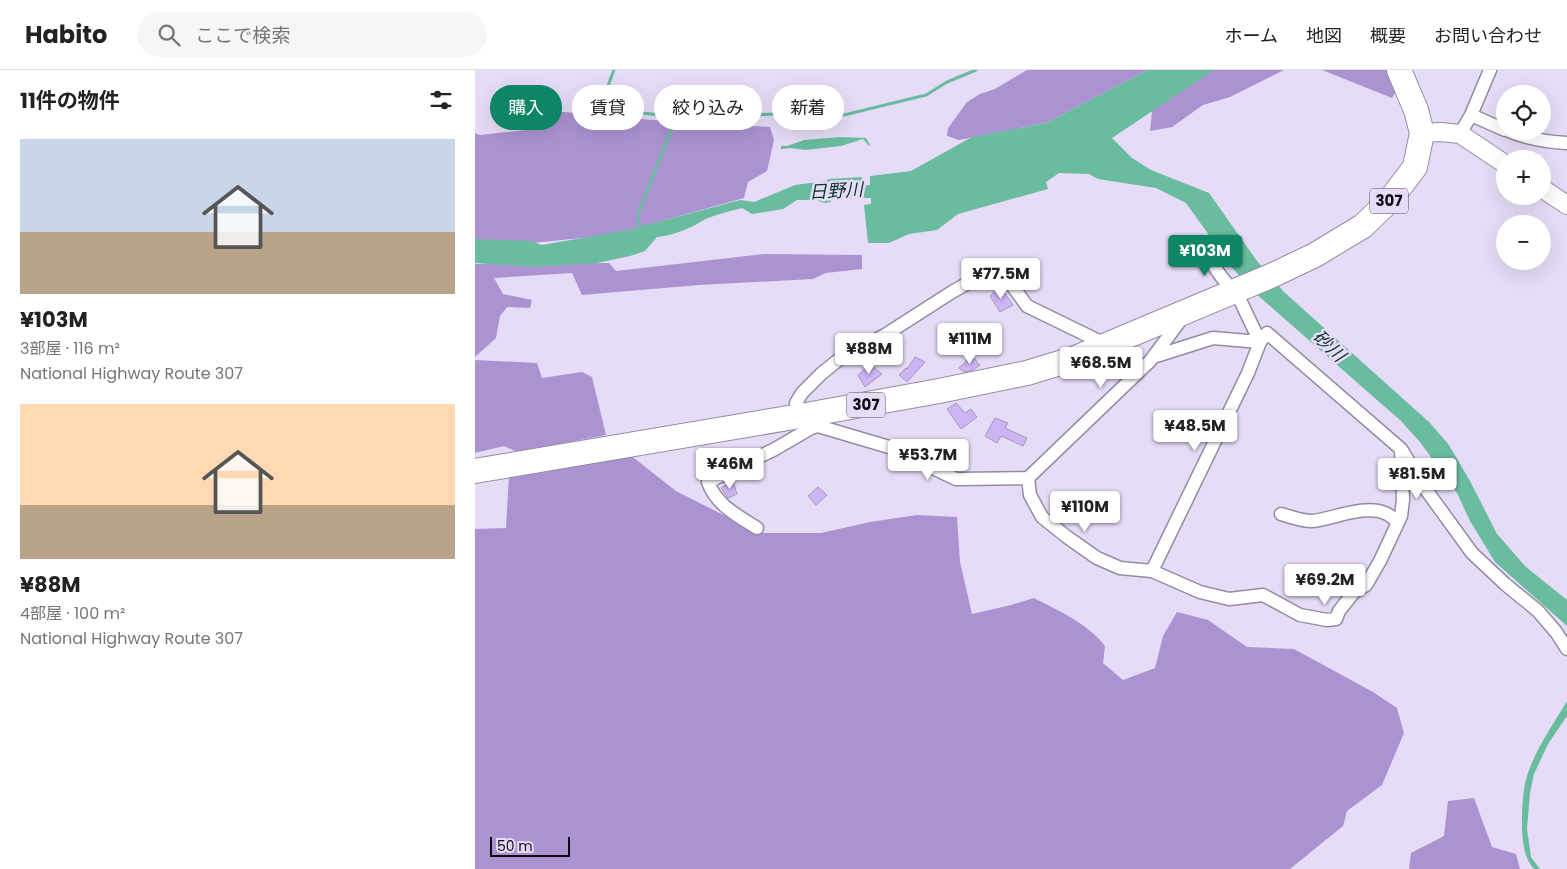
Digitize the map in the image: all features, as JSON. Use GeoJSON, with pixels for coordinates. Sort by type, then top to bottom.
{"type":"FeatureCollection","features":[{"type":"Feature","properties":{"kind":"highway","name":"307"},"geometry":{"type":"LineString","coordinates":[[475,471],[810,419],[1027,373],[1073,359],[1239,292],[1315,255],[1363,226],[1390,200],[1415,168],[1422,133],[1416,110],[1400,72]]}},
{"type":"Feature","properties":{"kind":"main road"},"geometry":{"type":"LineString","coordinates":[[1422,133],[1460,134],[1496,158]]}},
{"type":"Feature","properties":{"kind":"main road"},"geometry":{"type":"LineString","coordinates":[[1551,194],[1567,205]]}},
{"type":"Feature","properties":{"kind":"street"},"geometry":{"type":"LineString","coordinates":[[1460,134],[1471,115],[1490,70]]}},
{"type":"Feature","properties":{"kind":"street"},"geometry":{"type":"LineString","coordinates":[[1471,115],[1496,126]]}},
{"type":"Feature","properties":{"kind":"street"},"geometry":{"type":"LineString","coordinates":[[1536,140],[1567,143]]}},
{"type":"Feature","properties":{"kind":"street"},"geometry":{"type":"LineString","coordinates":[[1199,244],[1220,275],[1239,292],[1264,338],[1401,449],[1427,491],[1472,553],[1505,584],[1538,611],[1556,632],[1567,649]]}},
{"type":"Feature","properties":{"kind":"street"},"geometry":{"type":"LineString","coordinates":[[1107,345],[1027,306],[998,266],[952,292],[885,335],[843,357],[821,374],[802,393],[796,403],[810,419],[889,447],[956,479],[1028,478],[1153,357],[1188,311]]}},
{"type":"Feature","properties":{"kind":"street"},"geometry":{"type":"LineString","coordinates":[[1153,357],[1213,338],[1264,338]]}},
{"type":"Feature","properties":{"kind":"street"},"geometry":{"type":"LineString","coordinates":[[1152,572],[1264,338]]}},
{"type":"Feature","properties":{"kind":"street"},"geometry":{"type":"LineString","coordinates":[[757,528],[726,509],[710,488],[708,482],[743,466],[811,428],[810,419]]}},
{"type":"Feature","properties":{"kind":"street"},"geometry":{"type":"LineString","coordinates":[[1028,478],[1030,495],[1042,517],[1097,558],[1119,568],[1152,572],[1200,592],[1229,599],[1263,595],[1299,615],[1327,620],[1336,618],[1339,611],[1354,592],[1366,585],[1380,561],[1401,516],[1403,500],[1401,449]]}},
{"type":"Feature","properties":{"kind":"street"},"geometry":{"type":"LineString","coordinates":[[1281,514],[1309,521],[1330,518],[1349,512],[1369,511],[1385,513],[1398,522]]}},
{"type":"Feature","properties":{"kind":"shaded area"},"geometry":{"type":"Polygon","coordinates":[[[1027,70],[1148,70],[1046,123],[959,140],[947,136],[948,128],[967,102],[980,94],[995,89],[1027,70]]]}},
{"type":"Feature","properties":{"kind":"shaded area"},"geometry":{"type":"Polygon","coordinates":[[[1211,70],[1284,70],[1230,97],[1203,105],[1172,127],[1150,131],[1153,102],[1211,70]]]}},
{"type":"Feature","properties":{"kind":"shaded area"},"geometry":{"type":"Polygon","coordinates":[[[1322,70],[1390,70],[1399,87],[1392,98],[1322,70]]]}},
{"type":"Feature","properties":{"kind":"shaded area"},"geometry":{"type":"Polygon","coordinates":[[[562,112],[572,113],[572,130],[644,130],[644,119],[654,120],[654,130],[762,130],[762,127],[770,127],[774,140],[767,171],[748,182],[744,198],[612,235],[532,243],[475,242],[475,133],[480,135],[525,130],[562,130],[562,112]]]}},
{"type":"Feature","properties":{"kind":"shaded area"},"geometry":{"type":"Polygon","coordinates":[[[764,254],[862,255],[862,269],[826,273],[813,279],[699,285],[582,295],[572,273],[494,278],[503,294],[532,300],[530,308],[507,307],[500,316],[496,338],[475,357],[475,264],[609,263],[616,271],[764,254]]]}},
{"type":"Feature","properties":{"kind":"shaded area"},"geometry":{"type":"Polygon","coordinates":[[[475,360],[537,363],[542,378],[582,372],[592,377],[606,435],[517,452],[504,446],[475,453],[475,360]]]}},
{"type":"Feature","properties":{"kind":"shaded area"},"geometry":{"type":"Polygon","coordinates":[[[625,451],[676,491],[759,533],[821,533],[870,522],[917,515],[957,517],[960,562],[972,614],[1034,598],[1072,618],[1098,638],[1105,646],[1103,663],[1123,680],[1155,668],[1163,636],[1177,612],[1208,620],[1247,647],[1294,649],[1373,692],[1397,708],[1404,733],[1382,785],[1347,811],[1343,826],[1290,869],[475,869],[475,529],[506,528],[509,475],[625,451]]]}},
{"type":"Feature","properties":{"kind":"shaded area"},"geometry":{"type":"Polygon","coordinates":[[[1474,798],[1492,847],[1516,854],[1520,869],[1409,869],[1411,853],[1444,836],[1448,801],[1474,798]]]}},
{"type":"Feature","properties":{"kind":"water"},"geometry":{"type":"Polygon","coordinates":[[[1148,70],[1214,70],[1112,138],[1132,158],[1151,170],[1209,193],[1257,261],[1284,292],[1429,422],[1449,445],[1497,534],[1526,567],[1567,600],[1567,626],[1495,562],[1470,521],[1457,493],[1420,442],[1400,420],[1253,291],[1234,270],[1186,203],[1156,188],[1098,179],[1089,174],[1059,173],[1046,182],[1048,189],[958,214],[937,230],[909,234],[889,243],[868,243],[864,205],[871,204],[871,198],[864,198],[863,196],[831,199],[831,202],[824,203],[816,200],[797,200],[783,209],[752,214],[742,208],[716,215],[683,231],[657,237],[645,251],[597,263],[533,267],[475,263],[475,239],[530,241],[542,245],[628,230],[740,200],[754,202],[795,185],[829,179],[862,177],[862,186],[870,185],[870,176],[911,171],[972,137],[1046,123],[1148,70]]]}},
{"type":"Feature","properties":{"kind":"water"},"geometry":{"type":"Polygon","coordinates":[[[841,137],[866,138],[870,145],[863,139],[841,146],[805,150],[781,149],[781,146],[787,146],[804,140],[841,137]]]}},
{"type":"Feature","properties":{"kind":"water"},"geometry":{"type":"Polygon","coordinates":[[[1567,701],[1567,716],[1548,744],[1534,774],[1530,793],[1527,829],[1531,857],[1540,869],[1534,869],[1526,855],[1523,840],[1522,809],[1525,782],[1539,747],[1567,701]]]}},
{"type":"Feature","properties":{"kind":"building"},"geometry":{"type":"Polygon","coordinates":[[[1000,286],[1013,305],[1000,312],[990,296],[1000,286]]]}},
{"type":"Feature","properties":{"kind":"building"},"geometry":{"type":"Polygon","coordinates":[[[952,330],[961,342],[946,353],[939,342],[952,330]]]}},
{"type":"Feature","properties":{"kind":"building"},"geometry":{"type":"Polygon","coordinates":[[[972,356],[980,365],[973,370],[964,372],[959,368],[972,356]]]}},
{"type":"Feature","properties":{"kind":"building"},"geometry":{"type":"Polygon","coordinates":[[[915,357],[925,362],[907,382],[899,375],[907,369],[915,357]]]}},
{"type":"Feature","properties":{"kind":"building"},"geometry":{"type":"Polygon","coordinates":[[[870,364],[882,374],[865,387],[858,375],[870,364]]]}},
{"type":"Feature","properties":{"kind":"building"},"geometry":{"type":"Polygon","coordinates":[[[956,403],[965,413],[971,409],[977,417],[961,429],[947,409],[956,403]]]}},
{"type":"Feature","properties":{"kind":"building"},"geometry":{"type":"Polygon","coordinates":[[[995,418],[1008,423],[1005,428],[1027,438],[1023,446],[1001,436],[997,443],[985,436],[995,418]]]}},
{"type":"Feature","properties":{"kind":"building"},"geometry":{"type":"Polygon","coordinates":[[[733,481],[737,494],[728,498],[721,488],[733,481]]]}},
{"type":"Feature","properties":{"kind":"building"},"geometry":{"type":"Polygon","coordinates":[[[818,487],[827,495],[816,505],[808,496],[818,487]]]}},
{"type":"Feature","properties":{"kind":"waterway"},"geometry":{"type":"LineString","coordinates":[[614,70],[601,104],[602,106],[654,114]]}},
{"type":"Feature","properties":{"kind":"waterway"},"geometry":{"type":"LineString","coordinates":[[844,115],[926,95],[947,82],[976,70]]}},
{"type":"Feature","properties":{"kind":"waterway"},"geometry":{"type":"LineString","coordinates":[[762,115],[772,114]]}},
{"type":"Feature","properties":{"kind":"waterway"},"geometry":{"type":"LineString","coordinates":[[643,229],[638,223],[638,214],[671,130]]}},
{"type":"Feature","properties":{"kind":"water label","name":"日野川"},"geometry":{"type":"Point","coordinates":[836,191]}},
{"type":"Feature","properties":{"kind":"water label","name":"砂川"},"geometry":{"type":"Point","coordinates":[1329,346]}}]}
